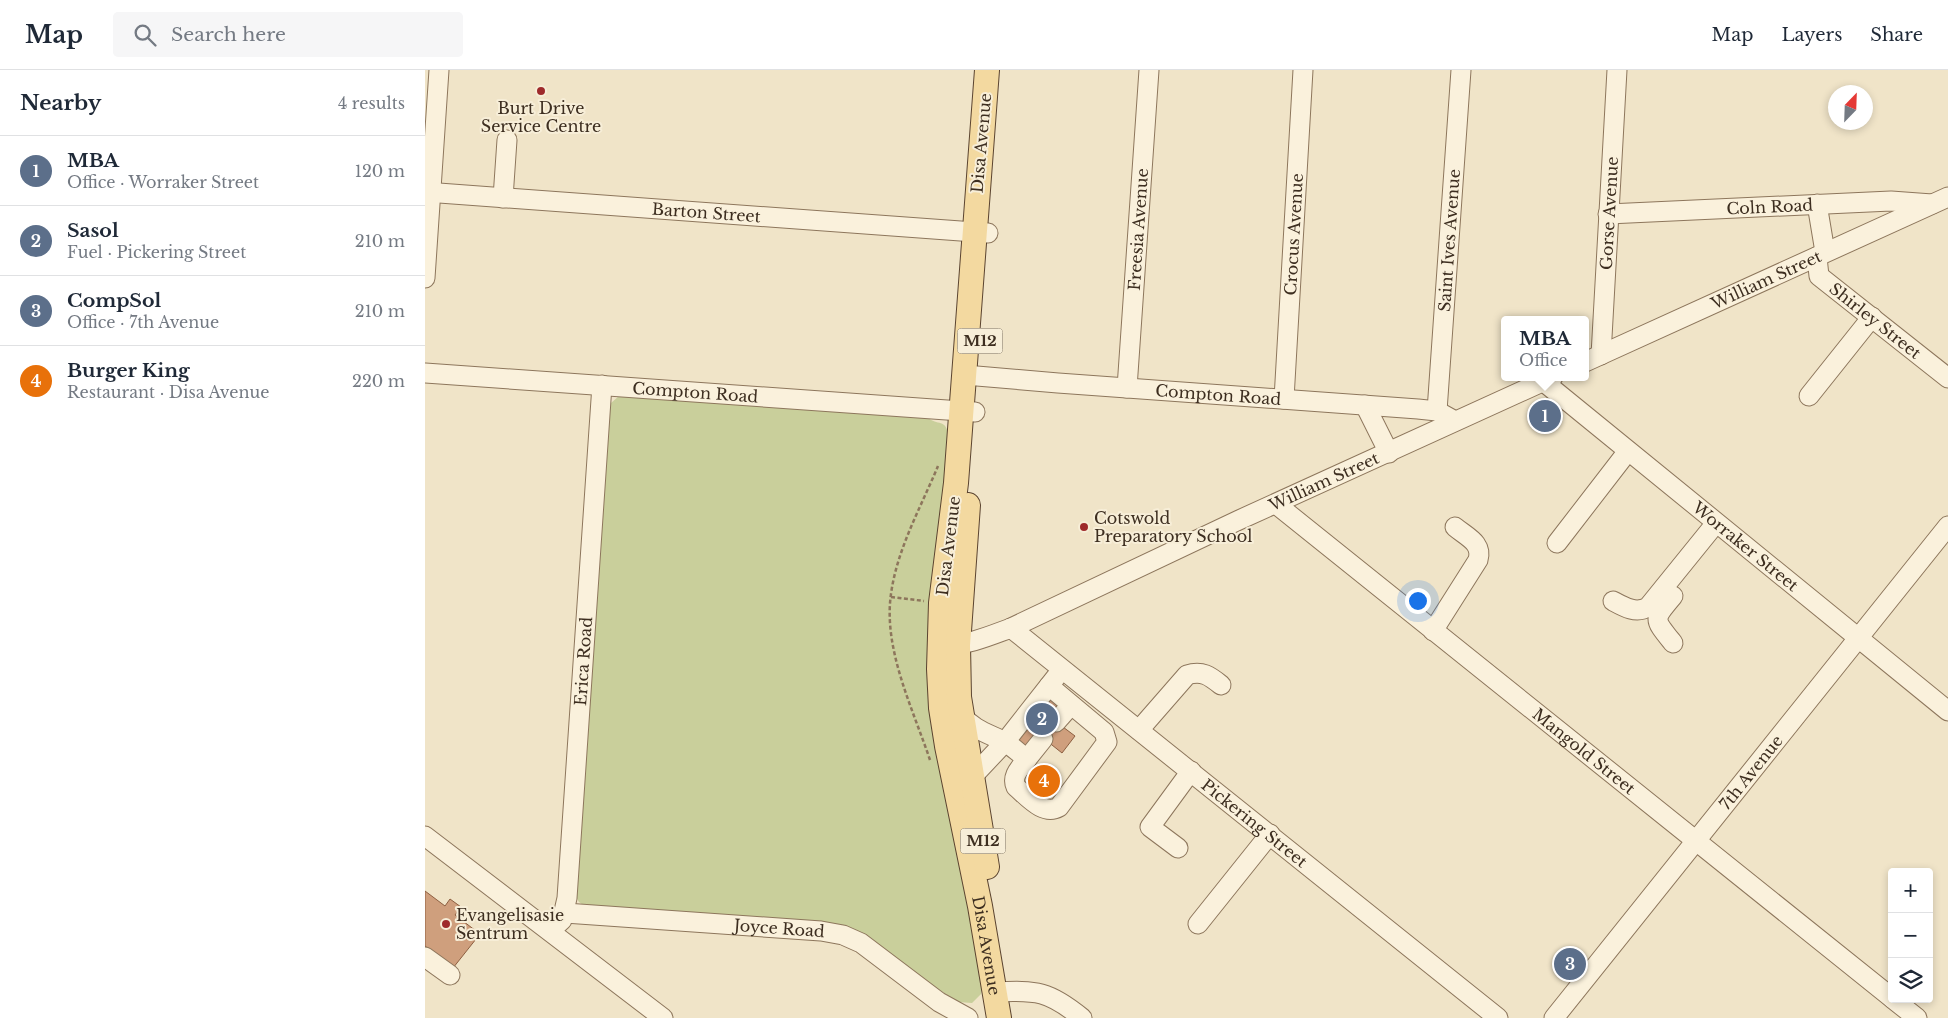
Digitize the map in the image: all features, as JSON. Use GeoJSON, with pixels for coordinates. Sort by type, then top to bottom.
{"type":"FeatureCollection","features":[{"type":"Feature","properties":{"kind":"main road","name":"Disa Avenue"},"geometry":{"type":"LineString","coordinates":[[987,70],[981,232],[949,645],[973,776],[1002,992],[999,1018]]}},
{"type":"Feature","properties":{"kind":"main road","name":"Disa Avenue"},"geometry":{"type":"LineString","coordinates":[[981,232],[1001,70]]}},
{"type":"Feature","properties":{"kind":"main road","name":"Disa Avenue"},"geometry":{"type":"LineString","coordinates":[[949,645],[939,669],[944,724],[1002,992],[1013,1018]]}},
{"type":"Feature","properties":{"kind":"street"},"geometry":{"type":"LineString","coordinates":[[425,268],[431,91],[439,70]]}},
{"type":"Feature","properties":{"kind":"street","name":"Freesia Avenue"},"geometry":{"type":"LineString","coordinates":[[1127,388],[1149,70]]}},
{"type":"Feature","properties":{"kind":"street","name":"Crocus Avenue"},"geometry":{"type":"LineString","coordinates":[[1284,398],[1303,70]]}},
{"type":"Feature","properties":{"kind":"street","name":"Saint Ives Avenue"},"geometry":{"type":"LineString","coordinates":[[1437,412],[1461,70]]}},
{"type":"Feature","properties":{"kind":"street","name":"Gorse Avenue"},"geometry":{"type":"LineString","coordinates":[[1593,358],[1608,214],[1617,70]]}},
{"type":"Feature","properties":{"kind":"street"},"geometry":{"type":"LineString","coordinates":[[503,198],[507,140]]}},
{"type":"Feature","properties":{"kind":"street","name":"Barton Street"},"geometry":{"type":"LineString","coordinates":[[428,192],[981,232]]}},
{"type":"Feature","properties":{"kind":"street","name":"Coln Road"},"geometry":{"type":"LineString","coordinates":[[1608,214],[1891,201],[1940,201]]}},
{"type":"Feature","properties":{"kind":"street","name":"William Street"},"geometry":{"type":"LineString","coordinates":[[1593,358],[1940,201]]}},
{"type":"Feature","properties":{"kind":"street","name":"Shirley Street"},"geometry":{"type":"LineString","coordinates":[[1817,204],[1821,254],[1819,276],[1948,378]]}},
{"type":"Feature","properties":{"kind":"street"},"geometry":{"type":"LineString","coordinates":[[1809,396],[1872,316]]}},
{"type":"Feature","properties":{"kind":"street","name":"Compton Road"},"geometry":{"type":"LineString","coordinates":[[425,373],[968,412]]}},
{"type":"Feature","properties":{"kind":"street","name":"Compton Road"},"geometry":{"type":"LineString","coordinates":[[971,376],[1365,405],[1437,412],[1455,421]]}},
{"type":"Feature","properties":{"kind":"street","name":"William Street"},"geometry":{"type":"LineString","coordinates":[[949,645],[976,641],[1011,628],[1545,381]]}},
{"type":"Feature","properties":{"kind":"street","name":"Worraker Street"},"geometry":{"type":"LineString","coordinates":[[1551,381],[1628,451],[1948,711]]}},
{"type":"Feature","properties":{"kind":"street","name":"Erica Road"},"geometry":{"type":"LineString","coordinates":[[565,913],[602,385]]}},
{"type":"Feature","properties":{"kind":"street"},"geometry":{"type":"LineString","coordinates":[[1365,405],[1389,452]]}},
{"type":"Feature","properties":{"kind":"street"},"geometry":{"type":"LineString","coordinates":[[1557,542],[1628,451]]}},
{"type":"Feature","properties":{"kind":"street","name":"Mangold Street"},"geometry":{"type":"LineString","coordinates":[[1276,504],[1888,995]]}},
{"type":"Feature","properties":{"kind":"street"},"geometry":{"type":"LineString","coordinates":[[1613,601],[1626,608],[1636,610],[1643,610],[1648,607],[1721,526]]}},
{"type":"Feature","properties":{"kind":"street"},"geometry":{"type":"LineString","coordinates":[[1673,643],[1658,625],[1659,614],[1721,526]]}},
{"type":"Feature","properties":{"kind":"street","name":"7th Avenue"},"geometry":{"type":"LineString","coordinates":[[1554,1018],[1948,526]]}},
{"type":"Feature","properties":{"kind":"street"},"geometry":{"type":"LineString","coordinates":[[1433,631],[1481,553],[1479,547],[1455,527]]}},
{"type":"Feature","properties":{"kind":"street","name":"Pickering Street"},"geometry":{"type":"LineString","coordinates":[[1011,628],[1498,1018]]}},
{"type":"Feature","properties":{"kind":"street"},"geometry":{"type":"LineString","coordinates":[[973,776],[1005,742],[1063,668]]}},
{"type":"Feature","properties":{"kind":"street"},"geometry":{"type":"LineString","coordinates":[[1139,730],[1187,675],[1197,672],[1208,675],[1221,685]]}},
{"type":"Feature","properties":{"kind":"street"},"geometry":{"type":"LineString","coordinates":[[1043,739],[1014,777],[1014,782],[1016,787],[1043,808],[1054,810],[1059,807],[1107,742],[1104,732],[1049,686]]}},
{"type":"Feature","properties":{"kind":"street"},"geometry":{"type":"LineString","coordinates":[[1057,722],[1071,705]]}},
{"type":"Feature","properties":{"kind":"street"},"geometry":{"type":"LineString","coordinates":[[962,715],[986,734],[1005,742],[1027,759]]}},
{"type":"Feature","properties":{"kind":"street"},"geometry":{"type":"LineString","coordinates":[[1178,848],[1150,827],[1191,771]]}},
{"type":"Feature","properties":{"kind":"street"},"geometry":{"type":"LineString","coordinates":[[1198,924],[1270,834]]}},
{"type":"Feature","properties":{"kind":"street"},"geometry":{"type":"LineString","coordinates":[[425,836],[663,1018]]}},
{"type":"Feature","properties":{"kind":"street"},"geometry":{"type":"LineString","coordinates":[[550,931],[562,920],[565,913]]}},
{"type":"Feature","properties":{"kind":"street","name":"Joyce Road"},"geometry":{"type":"LineString","coordinates":[[565,913],[821,931],[843,935],[861,943],[939,1002],[968,1018]]}},
{"type":"Feature","properties":{"kind":"street"},"geometry":{"type":"LineString","coordinates":[[425,957],[450,975]]}},
{"type":"Feature","properties":{"kind":"street"},"geometry":{"type":"LineString","coordinates":[[1002,992],[1041,993],[1049,996],[1082,1018]]}},
{"type":"Feature","properties":{"kind":"street","name":"Mangold Street"},"geometry":{"type":"LineString","coordinates":[[1898,1003],[1917,1018]]}},
{"type":"Feature","properties":{"kind":"path"},"geometry":{"type":"LineString","coordinates":[[933,767],[897,666],[891,630],[891,597],[903,550],[940,461]]}},
{"type":"Feature","properties":{"kind":"path"},"geometry":{"type":"LineString","coordinates":[[891,597],[918,601]]}},
{"type":"Feature","properties":{"kind":"green space"},"geometry":{"type":"Polygon","coordinates":[[[619,396],[926,417],[947,428],[951,441],[930,712],[936,754],[957,839],[982,985],[981,994],[972,1003],[958,1002],[932,987],[869,939],[586,907],[579,902],[575,895],[608,411],[611,403],[619,396]]]}},
{"type":"Feature","properties":{"kind":"building"},"geometry":{"type":"Polygon","coordinates":[[[1051,694],[1067,706],[1055,721],[1075,736],[1062,753],[1042,737],[1029,754],[1014,742],[1051,694]]]}},
{"type":"Feature","properties":{"kind":"building","name":"Evangelisasie Sentrum"},"geometry":{"type":"Polygon","coordinates":[[[425,891],[445,906],[450,899],[461,907],[455,915],[480,934],[453,968],[425,946],[425,891]]]}},
{"type":"Feature","properties":{"kind":"place","name":"Burt Drive Service Centre"},"geometry":{"type":"Point","coordinates":[541,91]}},
{"type":"Feature","properties":{"kind":"place","name":"MBA"},"geometry":{"type":"Point","coordinates":[1545,416]}},
{"type":"Feature","properties":{"kind":"place","name":"Cotswold Preparatory School"},"geometry":{"type":"Point","coordinates":[1084,527]}},
{"type":"Feature","properties":{"kind":"place","name":"Sasol"},"geometry":{"type":"Point","coordinates":[1042,719]}},
{"type":"Feature","properties":{"kind":"place","name":"Burger King"},"geometry":{"type":"Point","coordinates":[1044,781]}},
{"type":"Feature","properties":{"kind":"place","name":"Evangelisasie Sentrum"},"geometry":{"type":"Point","coordinates":[446,924]}},
{"type":"Feature","properties":{"kind":"place","name":"CompSol"},"geometry":{"type":"Point","coordinates":[1570,964]}}]}
